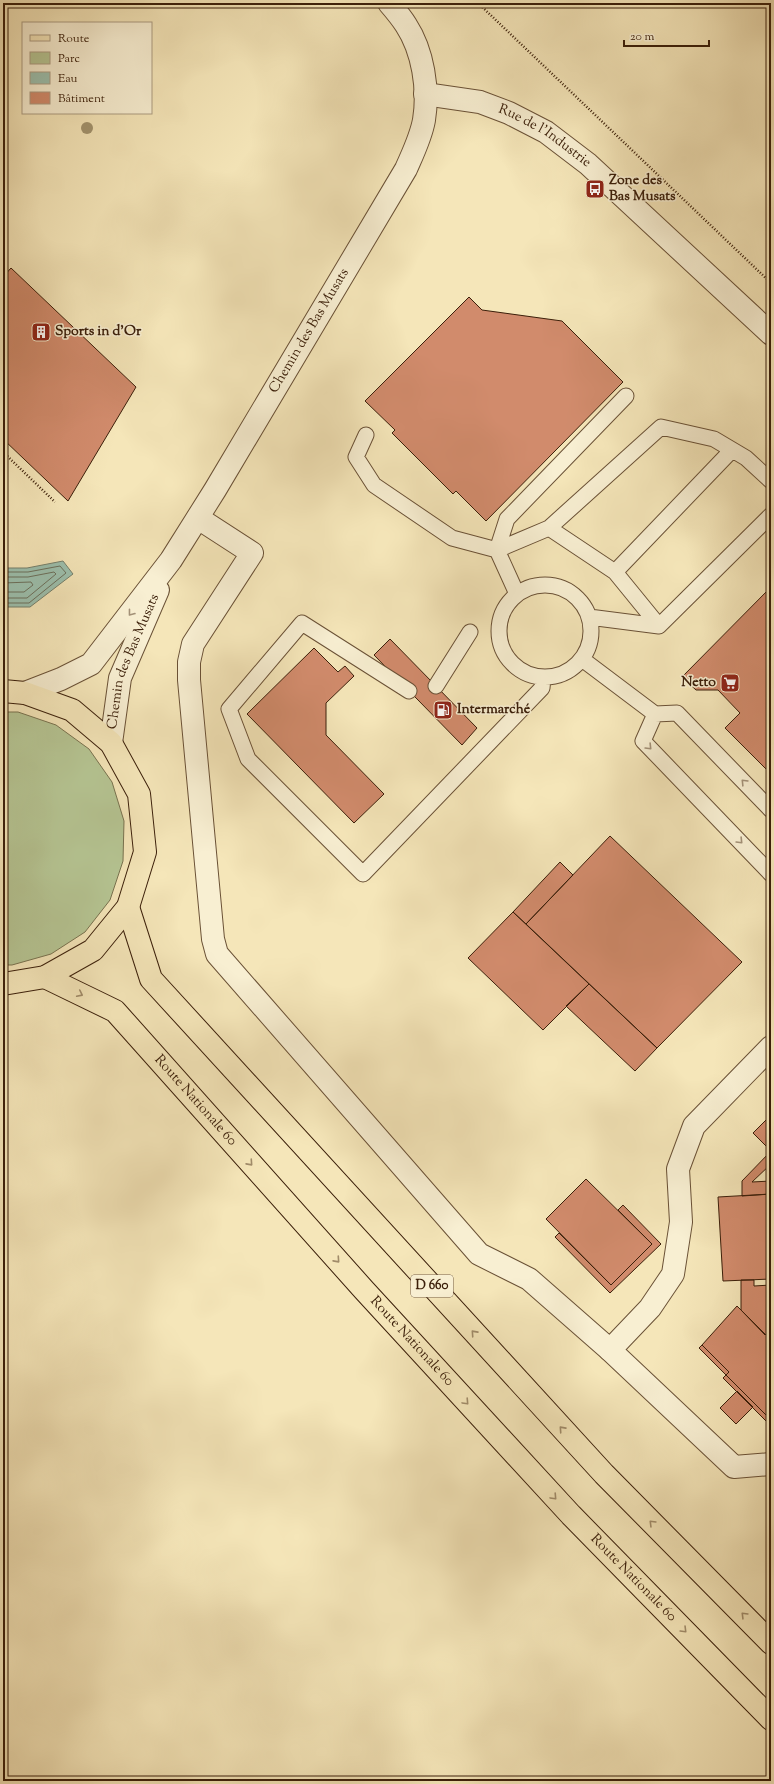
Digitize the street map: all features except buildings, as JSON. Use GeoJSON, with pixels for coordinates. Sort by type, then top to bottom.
{"type":"FeatureCollection","features":[{"type":"Feature","properties":{"kind":"main road"},"geometry":{"type":"LineString","coordinates":[[3,691],[25,693],[72,710],[111,743],[139,794],[145,852],[128,907],[93,950],[45,977],[3,984]]}},
{"type":"Feature","properties":{"kind":"main road","name":"D 660"},"geometry":{"type":"LineString","coordinates":[[128,907],[151,979],[604,1474],[771,1643]]}},
{"type":"Feature","properties":{"kind":"main road","name":"Route Nationale 60"},"geometry":{"type":"LineString","coordinates":[[45,977],[115,1011],[364,1290],[571,1516],[771,1719]]}},
{"type":"Feature","properties":{"kind":"street"},"geometry":{"type":"LineString","coordinates":[[389,3],[407,25],[420,56],[425,94]]}},
{"type":"Feature","properties":{"kind":"street","name":"Rue de l'Industrie"},"geometry":{"type":"LineString","coordinates":[[425,94],[480,102],[509,113],[546,132],[588,164],[771,334]]}},
{"type":"Feature","properties":{"kind":"street","name":"Chemin des Bas Musats"},"geometry":{"type":"LineString","coordinates":[[25,693],[61,679],[91,664],[171,560],[198,518],[406,169],[418,143],[424,120],[425,94]]}},
{"type":"Feature","properties":{"kind":"street"},"geometry":{"type":"LineString","coordinates":[[198,518],[252,553],[193,644],[189,662],[189,680],[212,932],[217,954],[479,1254],[529,1279],[610,1350],[734,1466],[771,1464]]}},
{"type":"Feature","properties":{"kind":"street","name":"Chemin des Bas Musats"},"geometry":{"type":"LineString","coordinates":[[111,743],[120,678],[171,560]]}},
{"type":"Feature","properties":{"kind":"street"},"geometry":{"type":"LineString","coordinates":[[610,1350],[650,1308],[673,1274],[681,1222],[678,1169],[694,1126],[771,1047]]}},
{"type":"Feature","properties":{"kind":"lane"},"geometry":{"type":"LineString","coordinates":[[517,594],[497,550],[507,520],[626,396]]}},
{"type":"Feature","properties":{"kind":"lane"},"geometry":{"type":"LineString","coordinates":[[366,435],[356,457],[374,485],[452,538],[497,550],[549,528],[661,427],[714,439],[746,458],[771,481]]}},
{"type":"Feature","properties":{"kind":"lane"},"geometry":{"type":"LineString","coordinates":[[615,572],[732,450]]}},
{"type":"Feature","properties":{"kind":"lane"},"geometry":{"type":"LineString","coordinates":[[659,626],[771,515]]}},
{"type":"Feature","properties":{"kind":"lane"},"geometry":{"type":"LineString","coordinates":[[549,528],[615,572],[659,626]]}},
{"type":"Feature","properties":{"kind":"lane"},"geometry":{"type":"LineString","coordinates":[[536,586],[559,587],[578,598],[589,617],[591,639],[582,659],[565,673],[543,678],[526,674],[512,664],[503,650],[498,634],[503,612],[517,594],[536,586]]}},
{"type":"Feature","properties":{"kind":"lane"},"geometry":{"type":"LineString","coordinates":[[589,617],[659,626]]}},
{"type":"Feature","properties":{"kind":"lane"},"geometry":{"type":"LineString","coordinates":[[410,691],[302,623],[230,709],[248,759],[363,874],[542,688],[543,678]]}},
{"type":"Feature","properties":{"kind":"lane"},"geometry":{"type":"LineString","coordinates":[[436,686],[470,632]]}},
{"type":"Feature","properties":{"kind":"lane"},"geometry":{"type":"LineString","coordinates":[[582,659],[655,714],[677,713],[771,810]]}},
{"type":"Feature","properties":{"kind":"lane"},"geometry":{"type":"LineString","coordinates":[[655,714],[643,741],[771,874]]}},
{"type":"Feature","properties":{"kind":"path"},"geometry":{"type":"LineString","coordinates":[[478,3],[771,283]]}},
{"type":"Feature","properties":{"kind":"path"},"geometry":{"type":"LineString","coordinates":[[3,452],[55,502]]}},
{"type":"Feature","properties":{"kind":"green space"},"geometry":{"type":"Polygon","coordinates":[[[3,712],[18,712],[56,725],[89,749],[112,782],[124,821],[123,861],[110,900],[85,932],[51,954],[12,965],[3,965],[3,712]]]}},
{"type":"Feature","properties":{"kind":"water"},"geometry":{"type":"Polygon","coordinates":[[[63,561],[73,574],[30,607],[3,607],[3,568],[27,568],[63,561]]]}},
{"type":"Feature","properties":{"kind":"place","name":"Zone des Bas Musats"},"geometry":{"type":"Point","coordinates":[595,189]}},
{"type":"Feature","properties":{"kind":"place","name":"Sports in d’Or"},"geometry":{"type":"Point","coordinates":[41,332]}},
{"type":"Feature","properties":{"kind":"place","name":"Netto"},"geometry":{"type":"Point","coordinates":[730,683]}},
{"type":"Feature","properties":{"kind":"place","name":"Intermarché"},"geometry":{"type":"Point","coordinates":[443,710]}}]}
